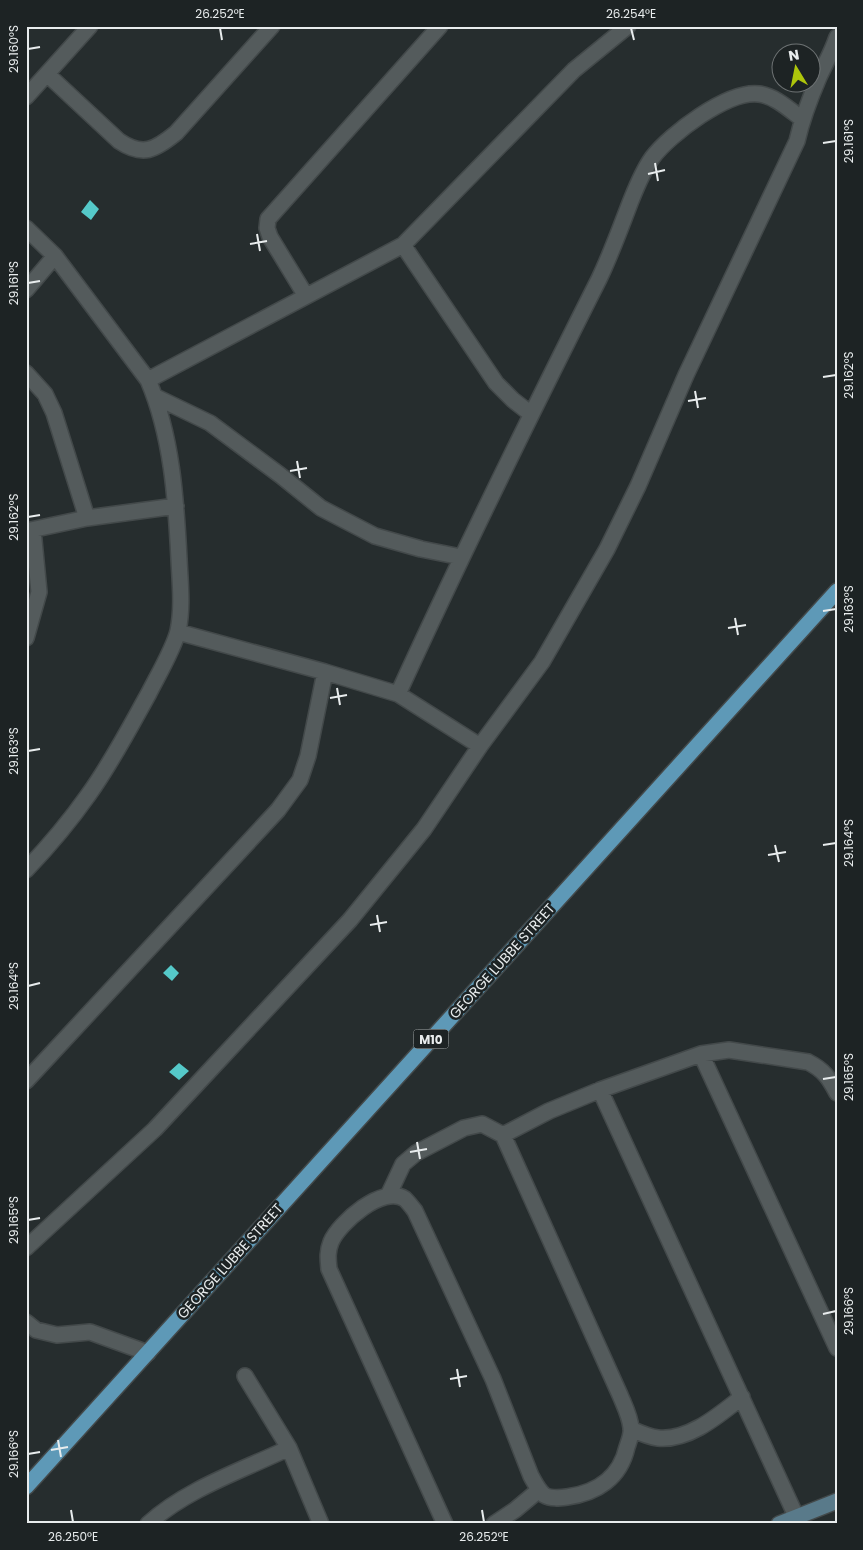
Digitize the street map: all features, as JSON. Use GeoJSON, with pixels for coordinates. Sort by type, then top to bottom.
{"type":"FeatureCollection","features":[{"type":"Feature","properties":{"kind":"main road","name":"GEORGE LUBBE STREET"},"geometry":{"type":"LineString","coordinates":[[26,1487],[837,591]]}},
{"type":"Feature","properties":{"kind":"street"},"geometry":{"type":"LineString","coordinates":[[26,98],[90,26]]}},
{"type":"Feature","properties":{"kind":"street"},"geometry":{"type":"LineString","coordinates":[[47,74],[119,141],[130,149],[148,150],[176,133],[272,26]]}},
{"type":"Feature","properties":{"kind":"street"},"geometry":{"type":"LineString","coordinates":[[306,296],[270,237],[267,228],[268,219],[440,26]]}},
{"type":"Feature","properties":{"kind":"street"},"geometry":{"type":"LineString","coordinates":[[148,380],[403,245],[574,70],[628,26]]}},
{"type":"Feature","properties":{"kind":"street"},"geometry":{"type":"LineString","coordinates":[[26,1248],[155,1129],[350,920],[424,829],[480,746],[542,662],[607,549],[638,486],[686,375],[796,141],[802,119],[837,38]]}},
{"type":"Feature","properties":{"kind":"street"},"geometry":{"type":"LineString","coordinates":[[398,694],[461,557],[606,265],[639,180],[652,158],[688,126],[719,104],[742,95],[759,94],[776,100],[802,119]]}},
{"type":"Feature","properties":{"kind":"street"},"geometry":{"type":"LineString","coordinates":[[26,228],[55,256],[148,380],[156,397],[168,449],[176,506],[181,599],[178,632],[160,671],[121,744],[90,794],[44,851],[26,870]]}},
{"type":"Feature","properties":{"kind":"street"},"geometry":{"type":"LineString","coordinates":[[403,245],[496,383],[531,414]]}},
{"type":"Feature","properties":{"kind":"street"},"geometry":{"type":"LineString","coordinates":[[26,290],[55,256]]}},
{"type":"Feature","properties":{"kind":"street"},"geometry":{"type":"LineString","coordinates":[[26,372],[46,394],[54,413],[87,518]]}},
{"type":"Feature","properties":{"kind":"street"},"geometry":{"type":"LineString","coordinates":[[156,397],[210,423],[321,508],[376,536],[461,557]]}},
{"type":"Feature","properties":{"kind":"street"},"geometry":{"type":"LineString","coordinates":[[26,638],[39,592],[30,530],[87,518],[176,506]]}},
{"type":"Feature","properties":{"kind":"street"},"geometry":{"type":"LineString","coordinates":[[178,632],[398,694],[480,746]]}},
{"type":"Feature","properties":{"kind":"street"},"geometry":{"type":"LineString","coordinates":[[26,1081],[278,810],[300,780],[308,756],[325,672]]}},
{"type":"Feature","properties":{"kind":"street"},"geometry":{"type":"LineString","coordinates":[[503,1135],[549,1111],[600,1090],[701,1054],[729,1050],[808,1062],[821,1068],[837,1093]]}},
{"type":"Feature","properties":{"kind":"street"},"geometry":{"type":"LineString","coordinates":[[701,1054],[837,1348]]}},
{"type":"Feature","properties":{"kind":"street"},"geometry":{"type":"LineString","coordinates":[[600,1090],[796,1516]]}},
{"type":"Feature","properties":{"kind":"street"},"geometry":{"type":"LineString","coordinates":[[388,1196],[403,1164],[416,1153],[464,1128],[482,1124],[503,1135],[628,1413],[631,1429],[620,1468],[608,1481],[594,1490],[556,1498],[546,1496],[539,1490],[531,1476],[493,1379],[414,1211],[404,1198],[388,1196],[374,1201],[344,1222],[332,1241],[327,1256],[329,1269],[445,1524]]}},
{"type":"Feature","properties":{"kind":"street"},"geometry":{"type":"LineString","coordinates":[[26,1322],[36,1330],[57,1335],[90,1332],[148,1353]]}},
{"type":"Feature","properties":{"kind":"street"},"geometry":{"type":"LineString","coordinates":[[245,1376],[290,1448],[321,1524]]}},
{"type":"Feature","properties":{"kind":"street"},"geometry":{"type":"LineString","coordinates":[[631,1429],[657,1438],[676,1437],[718,1416],[742,1397]]}},
{"type":"Feature","properties":{"kind":"street"},"geometry":{"type":"LineString","coordinates":[[148,1524],[163,1509],[188,1495],[290,1448]]}},
{"type":"Feature","properties":{"kind":"street"},"geometry":{"type":"LineString","coordinates":[[494,1524],[539,1490]]}},
{"type":"Feature","properties":{"kind":"street"},"geometry":{"type":"LineString","coordinates":[[779,1524],[837,1501]]}},
{"type":"Feature","properties":{"kind":"building"},"geometry":{"type":"Polygon","coordinates":[[[90,200],[99,209],[91,220],[81,212],[90,200]]]}},
{"type":"Feature","properties":{"kind":"building"},"geometry":{"type":"Polygon","coordinates":[[[171,965],[179,973],[172,981],[163,973],[171,965]]]}},
{"type":"Feature","properties":{"kind":"building"},"geometry":{"type":"Polygon","coordinates":[[[179,1063],[189,1071],[179,1080],[169,1072],[179,1063]]]}}]}
